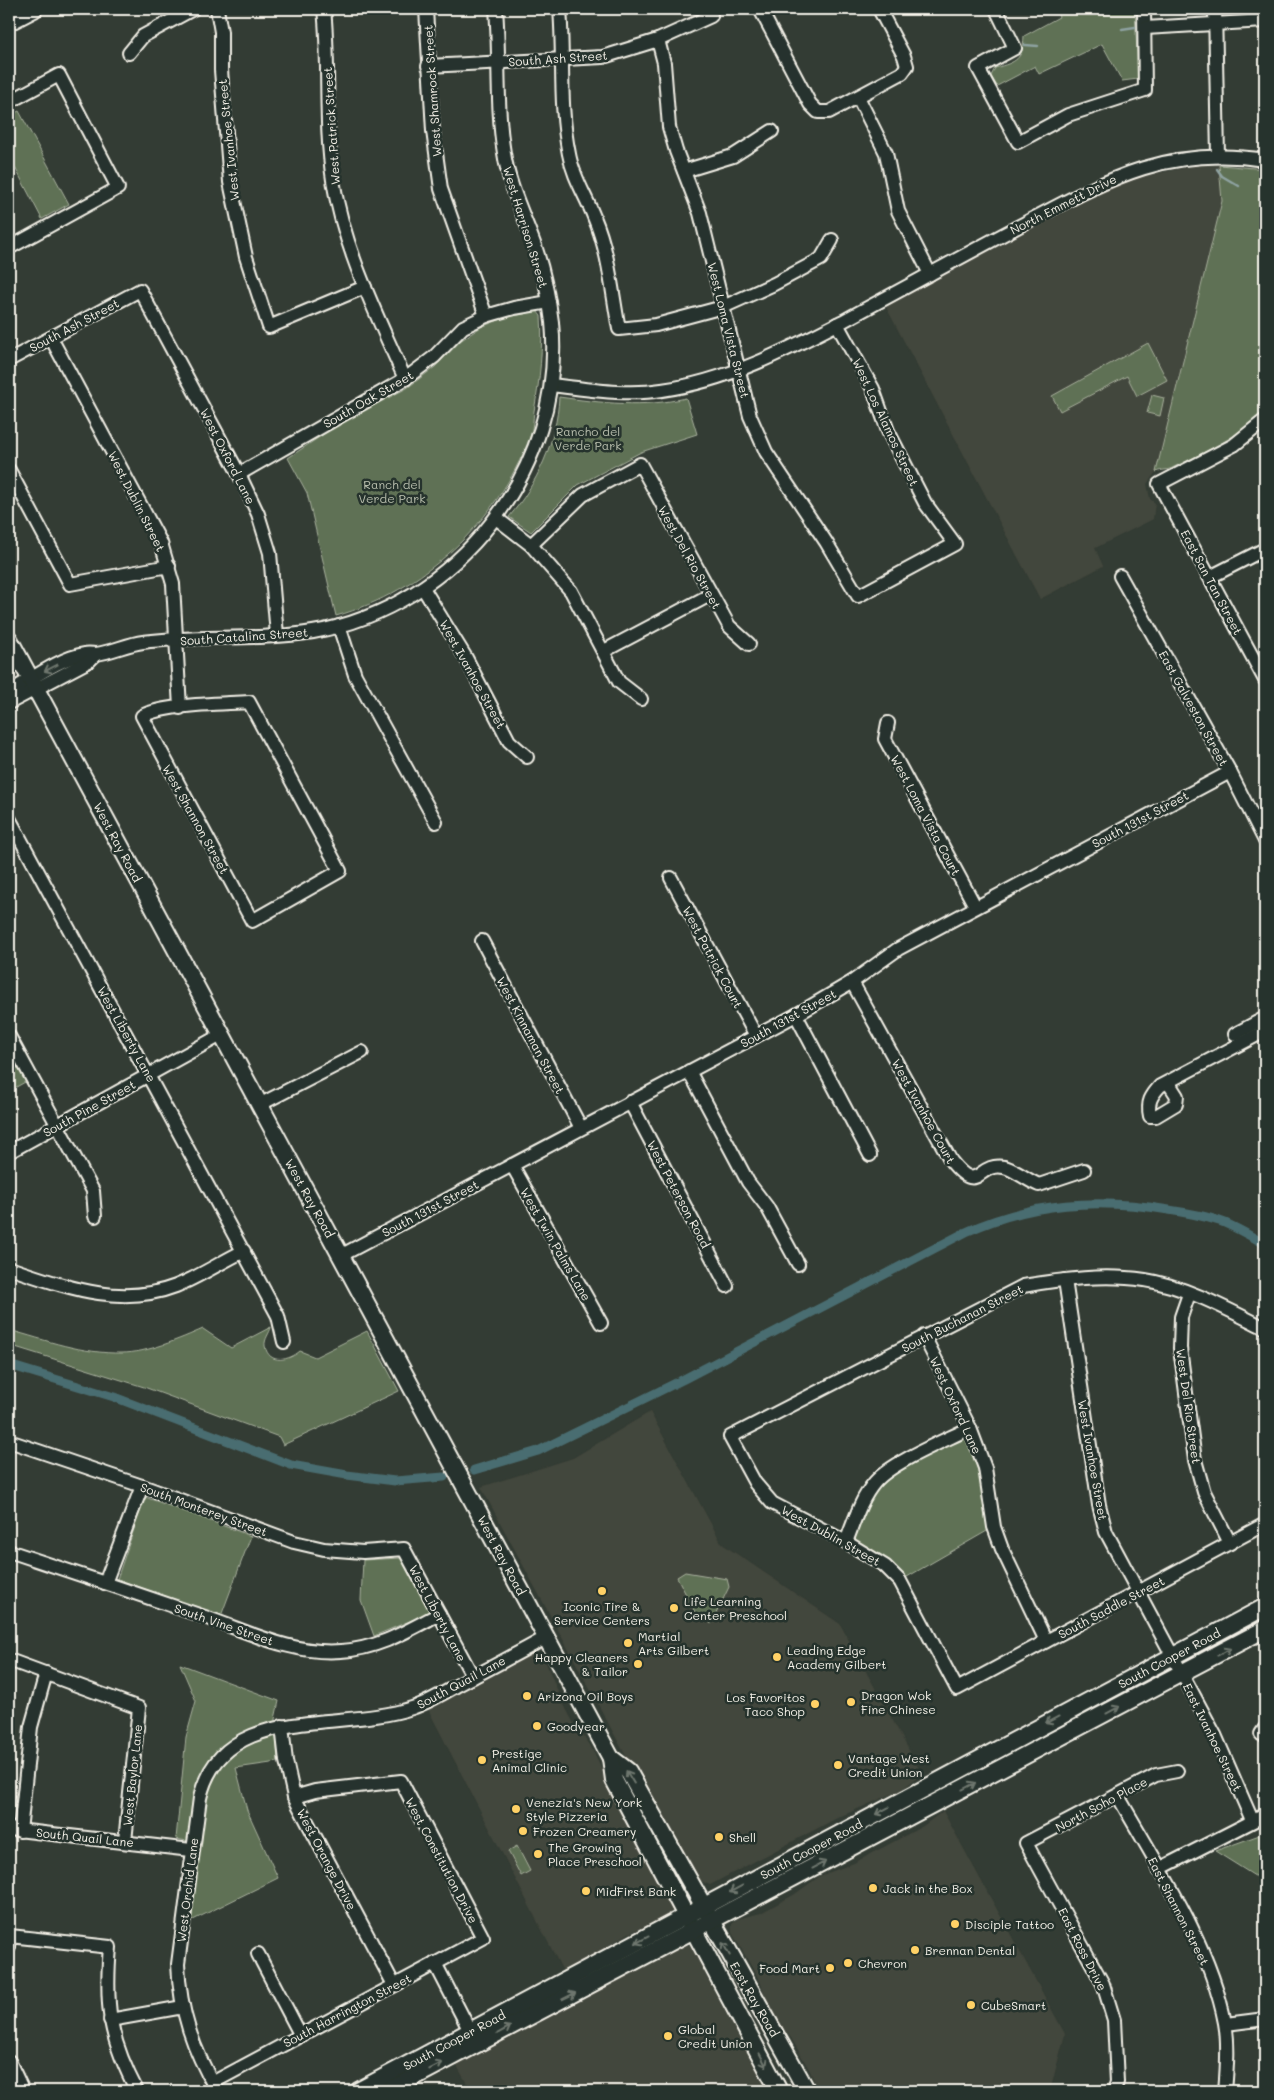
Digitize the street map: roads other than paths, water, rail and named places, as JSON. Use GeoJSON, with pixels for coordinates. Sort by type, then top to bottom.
{"type":"FeatureCollection","features":[{"type":"Feature","properties":{"kind":"main road"},"geometry":{"type":"LineString","coordinates":[[9,22],[34,9]]}},
{"type":"Feature","properties":{"kind":"main road","name":"West Ray Road"},"geometry":{"type":"LineString","coordinates":[[9,639],[612,1758],[628,1771],[703,1907]]}},
{"type":"Feature","properties":{"kind":"main road","name":"South Cooper Road"},"geometry":{"type":"LineString","coordinates":[[388,2091],[473,2038],[703,1907],[1265,1606]]}},
{"type":"Feature","properties":{"kind":"main road","name":"South Cooper Road"},"geometry":{"type":"LineString","coordinates":[[358,2091],[693,1932],[1265,1629]]}},
{"type":"Feature","properties":{"kind":"main road","name":"West Ray Road"},"geometry":{"type":"LineString","coordinates":[[612,1758],[614,1780],[693,1932]]}},
{"type":"Feature","properties":{"kind":"main road"},"geometry":{"type":"LineString","coordinates":[[917,1792],[926,1808]]}},
{"type":"Feature","properties":{"kind":"main road","name":"East Ray Road"},"geometry":{"type":"LineString","coordinates":[[703,1907],[807,2091]]}},
{"type":"Feature","properties":{"kind":"main road","name":"East Ray Road"},"geometry":{"type":"LineString","coordinates":[[693,1932],[779,2091]]}},
{"type":"Feature","properties":{"kind":"street"},"geometry":{"type":"LineString","coordinates":[[129,53],[143,36],[194,9]]}},
{"type":"Feature","properties":{"kind":"street","name":"West Ivanhoe Street"},"geometry":{"type":"LineString","coordinates":[[217,9],[222,32],[221,70],[230,182],[254,288],[269,327],[365,287]]}},
{"type":"Feature","properties":{"kind":"street","name":"West Patrick Street"},"geometry":{"type":"LineString","coordinates":[[324,9],[333,179],[342,221],[365,287],[405,380]]}},
{"type":"Feature","properties":{"kind":"street","name":"West Shamrock Street"},"geometry":{"type":"LineString","coordinates":[[426,9],[432,130],[441,189],[486,316]]}},
{"type":"Feature","properties":{"kind":"street","name":"West Harrison Street"},"geometry":{"type":"LineString","coordinates":[[496,9],[504,153],[520,213],[536,249],[549,302],[553,340],[551,385]]}},
{"type":"Feature","properties":{"kind":"street"},"geometry":{"type":"LineString","coordinates":[[560,9],[564,112],[569,154],[579,186],[594,218],[605,252],[619,329],[656,325],[723,307],[774,284],[821,259],[832,240]]}},
{"type":"Feature","properties":{"kind":"street"},"geometry":{"type":"LineString","coordinates":[[760,9],[810,104],[818,112],[829,112],[902,73],[907,66],[904,56],[879,9]]}},
{"type":"Feature","properties":{"kind":"street"},"geometry":{"type":"LineString","coordinates":[[996,9],[1015,48],[978,68],[1018,142],[1068,115],[1145,90],[1144,9]]}},
{"type":"Feature","properties":{"kind":"street"},"geometry":{"type":"LineString","coordinates":[[1215,9],[1218,156]]}},
{"type":"Feature","properties":{"kind":"street","name":"South Ash Street"},"geometry":{"type":"LineString","coordinates":[[428,66],[603,57],[658,40],[711,16]]}},
{"type":"Feature","properties":{"kind":"street"},"geometry":{"type":"LineString","coordinates":[[1145,28],[1265,20]]}},
{"type":"Feature","properties":{"kind":"street","name":"West Loma Vista Street"},"geometry":{"type":"LineString","coordinates":[[658,40],[664,63],[669,127],[700,213],[750,416],[766,452],[826,542],[858,596]]}},
{"type":"Feature","properties":{"kind":"street"},"geometry":{"type":"LineString","coordinates":[[9,248],[118,188],[58,75],[11,96]]}},
{"type":"Feature","properties":{"kind":"street"},"geometry":{"type":"LineString","coordinates":[[858,97],[886,153],[898,211],[930,274]]}},
{"type":"Feature","properties":{"kind":"street"},"geometry":{"type":"LineString","coordinates":[[684,171],[733,156],[772,131]]}},
{"type":"Feature","properties":{"kind":"street","name":"North Emmett Drive"},"geometry":{"type":"LineString","coordinates":[[837,324],[1118,175],[1168,161],[1218,156],[1265,160]]}},
{"type":"Feature","properties":{"kind":"street","name":"South Ash Street"},"geometry":{"type":"LineString","coordinates":[[9,360],[140,290]]}},
{"type":"Feature","properties":{"kind":"street","name":"West Oxford Lane"},"geometry":{"type":"LineString","coordinates":[[140,290],[239,474],[258,514],[270,553],[277,635]]}},
{"type":"Feature","properties":{"kind":"street","name":"South Oak Street"},"geometry":{"type":"LineString","coordinates":[[239,474],[405,380],[434,357],[464,327],[486,316],[514,308],[549,302]]}},
{"type":"Feature","properties":{"kind":"street"},"geometry":{"type":"LineString","coordinates":[[551,385],[609,391],[644,392],[686,386],[775,356],[837,324]]}},
{"type":"Feature","properties":{"kind":"street","name":"West Los Alamos Street"},"geometry":{"type":"LineString","coordinates":[[837,324],[872,389],[888,430],[925,503],[955,544],[858,596]]}},
{"type":"Feature","properties":{"kind":"street","name":"West Dublin Street"},"geometry":{"type":"LineString","coordinates":[[51,338],[161,544],[169,566],[173,584],[180,708]]}},
{"type":"Feature","properties":{"kind":"street","name":"South Catalina Street"},"geometry":{"type":"LineString","coordinates":[[9,692],[89,661],[96,654],[141,642],[277,635],[313,632],[339,626],[388,607],[423,588],[444,574],[470,549],[496,518],[519,481],[529,459],[551,385]]}},
{"type":"Feature","properties":{"kind":"street","name":"East San Tan Street"},"geometry":{"type":"LineString","coordinates":[[1265,420],[1234,444],[1159,484],[1265,680]]}},
{"type":"Feature","properties":{"kind":"street","name":"West Del Rio Street"},"geometry":{"type":"LineString","coordinates":[[531,545],[583,495],[640,464],[728,626],[748,644]]}},
{"type":"Feature","properties":{"kind":"street"},"geometry":{"type":"LineString","coordinates":[[9,470],[70,584],[169,566]]}},
{"type":"Feature","properties":{"kind":"street"},"geometry":{"type":"LineString","coordinates":[[496,518],[531,545],[571,591],[619,682],[641,699]]}},
{"type":"Feature","properties":{"kind":"street"},"geometry":{"type":"LineString","coordinates":[[1210,577],[1265,549]]}},
{"type":"Feature","properties":{"kind":"street","name":"East Galveston Street"},"geometry":{"type":"LineString","coordinates":[[1120,576],[1230,772],[1265,841]]}},
{"type":"Feature","properties":{"kind":"street","name":"West Ivanhoe Street"},"geometry":{"type":"LineString","coordinates":[[423,588],[466,658],[509,741],[527,757]]}},
{"type":"Feature","properties":{"kind":"street"},"geometry":{"type":"LineString","coordinates":[[604,651],[710,595]]}},
{"type":"Feature","properties":{"kind":"street"},"geometry":{"type":"LineString","coordinates":[[339,626],[355,674],[436,822]]}},
{"type":"Feature","properties":{"kind":"street","name":"South Catalina Street"},"geometry":{"type":"LineString","coordinates":[[9,703],[33,684]]}},
{"type":"Feature","properties":{"kind":"street","name":"West Shannon Street"},"geometry":{"type":"LineString","coordinates":[[249,702],[340,871],[252,921],[142,716],[149,712],[180,708],[249,702]]}},
{"type":"Feature","properties":{"kind":"street","name":"West Loma Vista Court"},"geometry":{"type":"LineString","coordinates":[[888,724],[885,739],[975,906]]}},
{"type":"Feature","properties":{"kind":"street","name":"South 131st Street"},"geometry":{"type":"LineString","coordinates":[[342,1256],[796,1015],[852,982],[898,949],[975,906],[1230,772]]}},
{"type":"Feature","properties":{"kind":"street","name":"West Liberty Lane"},"geometry":{"type":"LineString","coordinates":[[9,818],[244,1250],[278,1316],[284,1342]]}},
{"type":"Feature","properties":{"kind":"street","name":"West Patrick Court"},"geometry":{"type":"LineString","coordinates":[[671,878],[756,1036]]}},
{"type":"Feature","properties":{"kind":"street","name":"West Kinnaman Street"},"geometry":{"type":"LineString","coordinates":[[482,941],[581,1128]]}},
{"type":"Feature","properties":{"kind":"street","name":"West Ivanhoe Court"},"geometry":{"type":"LineString","coordinates":[[852,982],[951,1161],[962,1175],[974,1178],[993,1167],[1002,1167],[1039,1185],[1084,1170]]}},
{"type":"Feature","properties":{"kind":"street"},"geometry":{"type":"LineString","coordinates":[[796,1015],[870,1154]]}},
{"type":"Feature","properties":{"kind":"street"},"geometry":{"type":"LineString","coordinates":[[1235,1034],[1265,1018]]}},
{"type":"Feature","properties":{"kind":"street"},"geometry":{"type":"LineString","coordinates":[[1168,1082],[1265,1030]]}},
{"type":"Feature","properties":{"kind":"street","name":"South Pine Street"},"geometry":{"type":"LineString","coordinates":[[9,1152],[221,1035]]}},
{"type":"Feature","properties":{"kind":"street"},"geometry":{"type":"LineString","coordinates":[[9,1036],[93,1191],[94,1216]]}},
{"type":"Feature","properties":{"kind":"street"},"geometry":{"type":"LineString","coordinates":[[259,1105],[362,1052]]}},
{"type":"Feature","properties":{"kind":"street"},"geometry":{"type":"LineString","coordinates":[[689,1071],[748,1182],[767,1207],[798,1264]]}},
{"type":"Feature","properties":{"kind":"street","name":"West Peterson Road"},"geometry":{"type":"LineString","coordinates":[[630,1102],[727,1286]]}},
{"type":"Feature","properties":{"kind":"street","name":"West Twin Palms Lane"},"geometry":{"type":"LineString","coordinates":[[512,1165],[601,1323]]}},
{"type":"Feature","properties":{"kind":"street"},"geometry":{"type":"LineString","coordinates":[[9,1268],[78,1291],[130,1296],[176,1286],[244,1250]]}},
{"type":"Feature","properties":{"kind":"street","name":"South Buchanan Street"},"geometry":{"type":"LineString","coordinates":[[730,1437],[1023,1286],[1105,1277],[1146,1280],[1189,1294],[1265,1328]]}},
{"type":"Feature","properties":{"kind":"street","name":"West Ivanhoe Street"},"geometry":{"type":"LineString","coordinates":[[1065,1280],[1099,1505],[1106,1532],[1172,1656]]}},
{"type":"Feature","properties":{"kind":"street","name":"West Del Rio Street"},"geometry":{"type":"LineString","coordinates":[[1189,1294],[1181,1317],[1180,1348],[1195,1460],[1204,1492],[1230,1543]]}},
{"type":"Feature","properties":{"kind":"street","name":"West Oxford Lane"},"geometry":{"type":"LineString","coordinates":[[924,1336],[970,1428],[985,1468],[994,1527],[1002,1549],[1046,1641]]}},
{"type":"Feature","properties":{"kind":"street"},"geometry":{"type":"LineString","coordinates":[[846,1542],[865,1498],[875,1482],[888,1471],[970,1428]]}},
{"type":"Feature","properties":{"kind":"street","name":"West Dublin Street"},"geometry":{"type":"LineString","coordinates":[[730,1437],[755,1483],[772,1503],[846,1542],[885,1566],[900,1580],[957,1689]]}},
{"type":"Feature","properties":{"kind":"street","name":"South Monterey Street"},"geometry":{"type":"LineString","coordinates":[[9,1441],[142,1486],[294,1542],[324,1549],[363,1552],[404,1549]]}},
{"type":"Feature","properties":{"kind":"street"},"geometry":{"type":"LineString","coordinates":[[105,1583],[142,1486]]}},
{"type":"Feature","properties":{"kind":"street","name":"South Saddle Street"},"geometry":{"type":"LineString","coordinates":[[957,1689],[1265,1524]]}},
{"type":"Feature","properties":{"kind":"street","name":"West Liberty Lane"},"geometry":{"type":"LineString","coordinates":[[404,1549],[473,1677]]}},
{"type":"Feature","properties":{"kind":"street","name":"South Vine Street"},"geometry":{"type":"LineString","coordinates":[[9,1550],[268,1641],[311,1651],[341,1651],[389,1642],[439,1614]]}},
{"type":"Feature","properties":{"kind":"street","name":"South Quail Lane"},"geometry":{"type":"LineString","coordinates":[[282,1726],[378,1716],[411,1709],[547,1637]]}},
{"type":"Feature","properties":{"kind":"street","name":"East Ivanhoe Street"},"geometry":{"type":"LineString","coordinates":[[1172,1656],[1215,1735],[1252,1820]]}},
{"type":"Feature","properties":{"kind":"street"},"geometry":{"type":"LineString","coordinates":[[9,1660],[46,1673],[31,1727],[14,1830]]}},
{"type":"Feature","properties":{"kind":"street","name":"West Baylor Lane"},"geometry":{"type":"LineString","coordinates":[[46,1673],[140,1708],[125,1841]]}},
{"type":"Feature","properties":{"kind":"street","name":"West Orange Drive"},"geometry":{"type":"LineString","coordinates":[[282,1726],[286,1762],[294,1797],[394,1985]]}},
{"type":"Feature","properties":{"kind":"street","name":"West Orchid Lane"},"geometry":{"type":"LineString","coordinates":[[215,2087],[194,2047],[182,2007],[178,1964],[191,1850],[202,1785],[215,1764],[229,1749],[258,1732],[282,1726]]}},
{"type":"Feature","properties":{"kind":"street","name":"North Soho Place"},"geometry":{"type":"LineString","coordinates":[[1026,1843],[1156,1775],[1177,1771]]}},
{"type":"Feature","properties":{"kind":"street","name":"West Constitution Drive"},"geometry":{"type":"LineString","coordinates":[[294,1797],[315,1791],[401,1781],[483,1938]]}},
{"type":"Feature","properties":{"kind":"street","name":"East Shannon Street"},"geometry":{"type":"LineString","coordinates":[[1118,1796],[1197,1940],[1214,1978],[1226,2024],[1227,2068],[1225,2091]]}},
{"type":"Feature","properties":{"kind":"street"},"geometry":{"type":"LineString","coordinates":[[1159,1868],[1265,1815]]}},
{"type":"Feature","properties":{"kind":"street","name":"South Quail Lane"},"geometry":{"type":"LineString","coordinates":[[14,1830],[125,1841],[191,1850]]}},
{"type":"Feature","properties":{"kind":"street","name":"East Ross Drive"},"geometry":{"type":"LineString","coordinates":[[1026,1843],[1103,1984],[1114,2020],[1117,2073],[1114,2091]]}},
{"type":"Feature","properties":{"kind":"street","name":"South Harrington Street"},"geometry":{"type":"LineString","coordinates":[[215,2087],[300,2034],[483,1938]]}},
{"type":"Feature","properties":{"kind":"street"},"geometry":{"type":"LineString","coordinates":[[9,1941],[110,1947],[107,1985],[110,2020],[123,2066],[137,2091]]}},
{"type":"Feature","properties":{"kind":"street"},"geometry":{"type":"LineString","coordinates":[[258,1954],[300,2034]]}},
{"type":"Feature","properties":{"kind":"street"},"geometry":{"type":"LineString","coordinates":[[435,1964],[473,2038]]}},
{"type":"Feature","properties":{"kind":"street"},"geometry":{"type":"LineString","coordinates":[[110,2020],[182,2007]]}},
{"type":"Feature","properties":{"kind":"street"},"geometry":{"type":"LineString","coordinates":[[1226,2024],[1265,2019]]}},
{"type":"Feature","properties":{"kind":"street"},"geometry":{"type":"LineString","coordinates":[[9,2061],[12,2079],[23,2091]]}},
{"type":"Feature","properties":{"kind":"waterway"},"geometry":{"type":"LineString","coordinates":[[1122,29],[1135,27]]}},
{"type":"Feature","properties":{"kind":"waterway"},"geometry":{"type":"LineString","coordinates":[[1025,45],[1038,46]]}},
{"type":"Feature","properties":{"kind":"waterway"},"geometry":{"type":"LineString","coordinates":[[1217,169],[1222,176],[1239,186]]}},
{"type":"Feature","properties":{"kind":"waterway"},"geometry":{"type":"LineString","coordinates":[[474,1470],[538,1451],[684,1379],[966,1232],[1016,1214],[1066,1205],[1117,1204],[1143,1206],[1190,1214],[1225,1223],[1265,1244]]}},
{"type":"Feature","properties":{"kind":"waterway"},"geometry":{"type":"LineString","coordinates":[[9,1365],[114,1397],[291,1465],[395,1481],[444,1477]]}},
{"type":"Feature","properties":{"kind":"place","name":"Iconic Tire & Service Centers"},"geometry":{"type":"Point","coordinates":[602,1591]}},
{"type":"Feature","properties":{"kind":"place","name":"Life Learning Center Preschool"},"geometry":{"type":"Point","coordinates":[674,1608]}},
{"type":"Feature","properties":{"kind":"place","name":"Martial Arts Gilbert"},"geometry":{"type":"Point","coordinates":[628,1643]}},
{"type":"Feature","properties":{"kind":"place","name":"Leading Edge Academy Gilbert"},"geometry":{"type":"Point","coordinates":[777,1657]}},
{"type":"Feature","properties":{"kind":"place","name":"Happy Cleaners & Tailor"},"geometry":{"type":"Point","coordinates":[638,1664]}},
{"type":"Feature","properties":{"kind":"place","name":"Arizona Oil Boys"},"geometry":{"type":"Point","coordinates":[527,1696]}},
{"type":"Feature","properties":{"kind":"place","name":"Dragon Wok Fine Chinese"},"geometry":{"type":"Point","coordinates":[851,1702]}},
{"type":"Feature","properties":{"kind":"place","name":"Los Favoritos Taco Shop"},"geometry":{"type":"Point","coordinates":[815,1704]}},
{"type":"Feature","properties":{"kind":"place","name":"Goodyear"},"geometry":{"type":"Point","coordinates":[537,1726]}},
{"type":"Feature","properties":{"kind":"place","name":"Prestige Animal Clinic"},"geometry":{"type":"Point","coordinates":[482,1760]}},
{"type":"Feature","properties":{"kind":"place","name":"Vantage West Credit Union"},"geometry":{"type":"Point","coordinates":[838,1765]}},
{"type":"Feature","properties":{"kind":"place","name":"Venezia's New York Style Pizzeria"},"geometry":{"type":"Point","coordinates":[516,1809]}},
{"type":"Feature","properties":{"kind":"place","name":"Frozen Creamery"},"geometry":{"type":"Point","coordinates":[523,1831]}},
{"type":"Feature","properties":{"kind":"place","name":"Shell"},"geometry":{"type":"Point","coordinates":[719,1837]}},
{"type":"Feature","properties":{"kind":"place","name":"The Growing Place Preschool"},"geometry":{"type":"Point","coordinates":[538,1854]}},
{"type":"Feature","properties":{"kind":"place","name":"Jack in the Box"},"geometry":{"type":"Point","coordinates":[873,1888]}},
{"type":"Feature","properties":{"kind":"place","name":"MidFirst Bank"},"geometry":{"type":"Point","coordinates":[586,1891]}},
{"type":"Feature","properties":{"kind":"place","name":"Disciple Tattoo"},"geometry":{"type":"Point","coordinates":[955,1924]}},
{"type":"Feature","properties":{"kind":"place","name":"Brennan Dental"},"geometry":{"type":"Point","coordinates":[915,1950]}},
{"type":"Feature","properties":{"kind":"place","name":"Chevron"},"geometry":{"type":"Point","coordinates":[848,1963]}},
{"type":"Feature","properties":{"kind":"place","name":"Food Mart"},"geometry":{"type":"Point","coordinates":[830,1968]}},
{"type":"Feature","properties":{"kind":"place","name":"CubeSmart"},"geometry":{"type":"Point","coordinates":[971,2005]}},
{"type":"Feature","properties":{"kind":"place","name":"Global Credit Union"},"geometry":{"type":"Point","coordinates":[668,2036]}},
{"type":"Feature","properties":{"kind":"park label","name":"Rancho del Verde Park"},"geometry":{"type":"Point","coordinates":[588,438]}},
{"type":"Feature","properties":{"kind":"park label","name":"Ranch del Verde Park"},"geometry":{"type":"Point","coordinates":[392,491]}}]}
